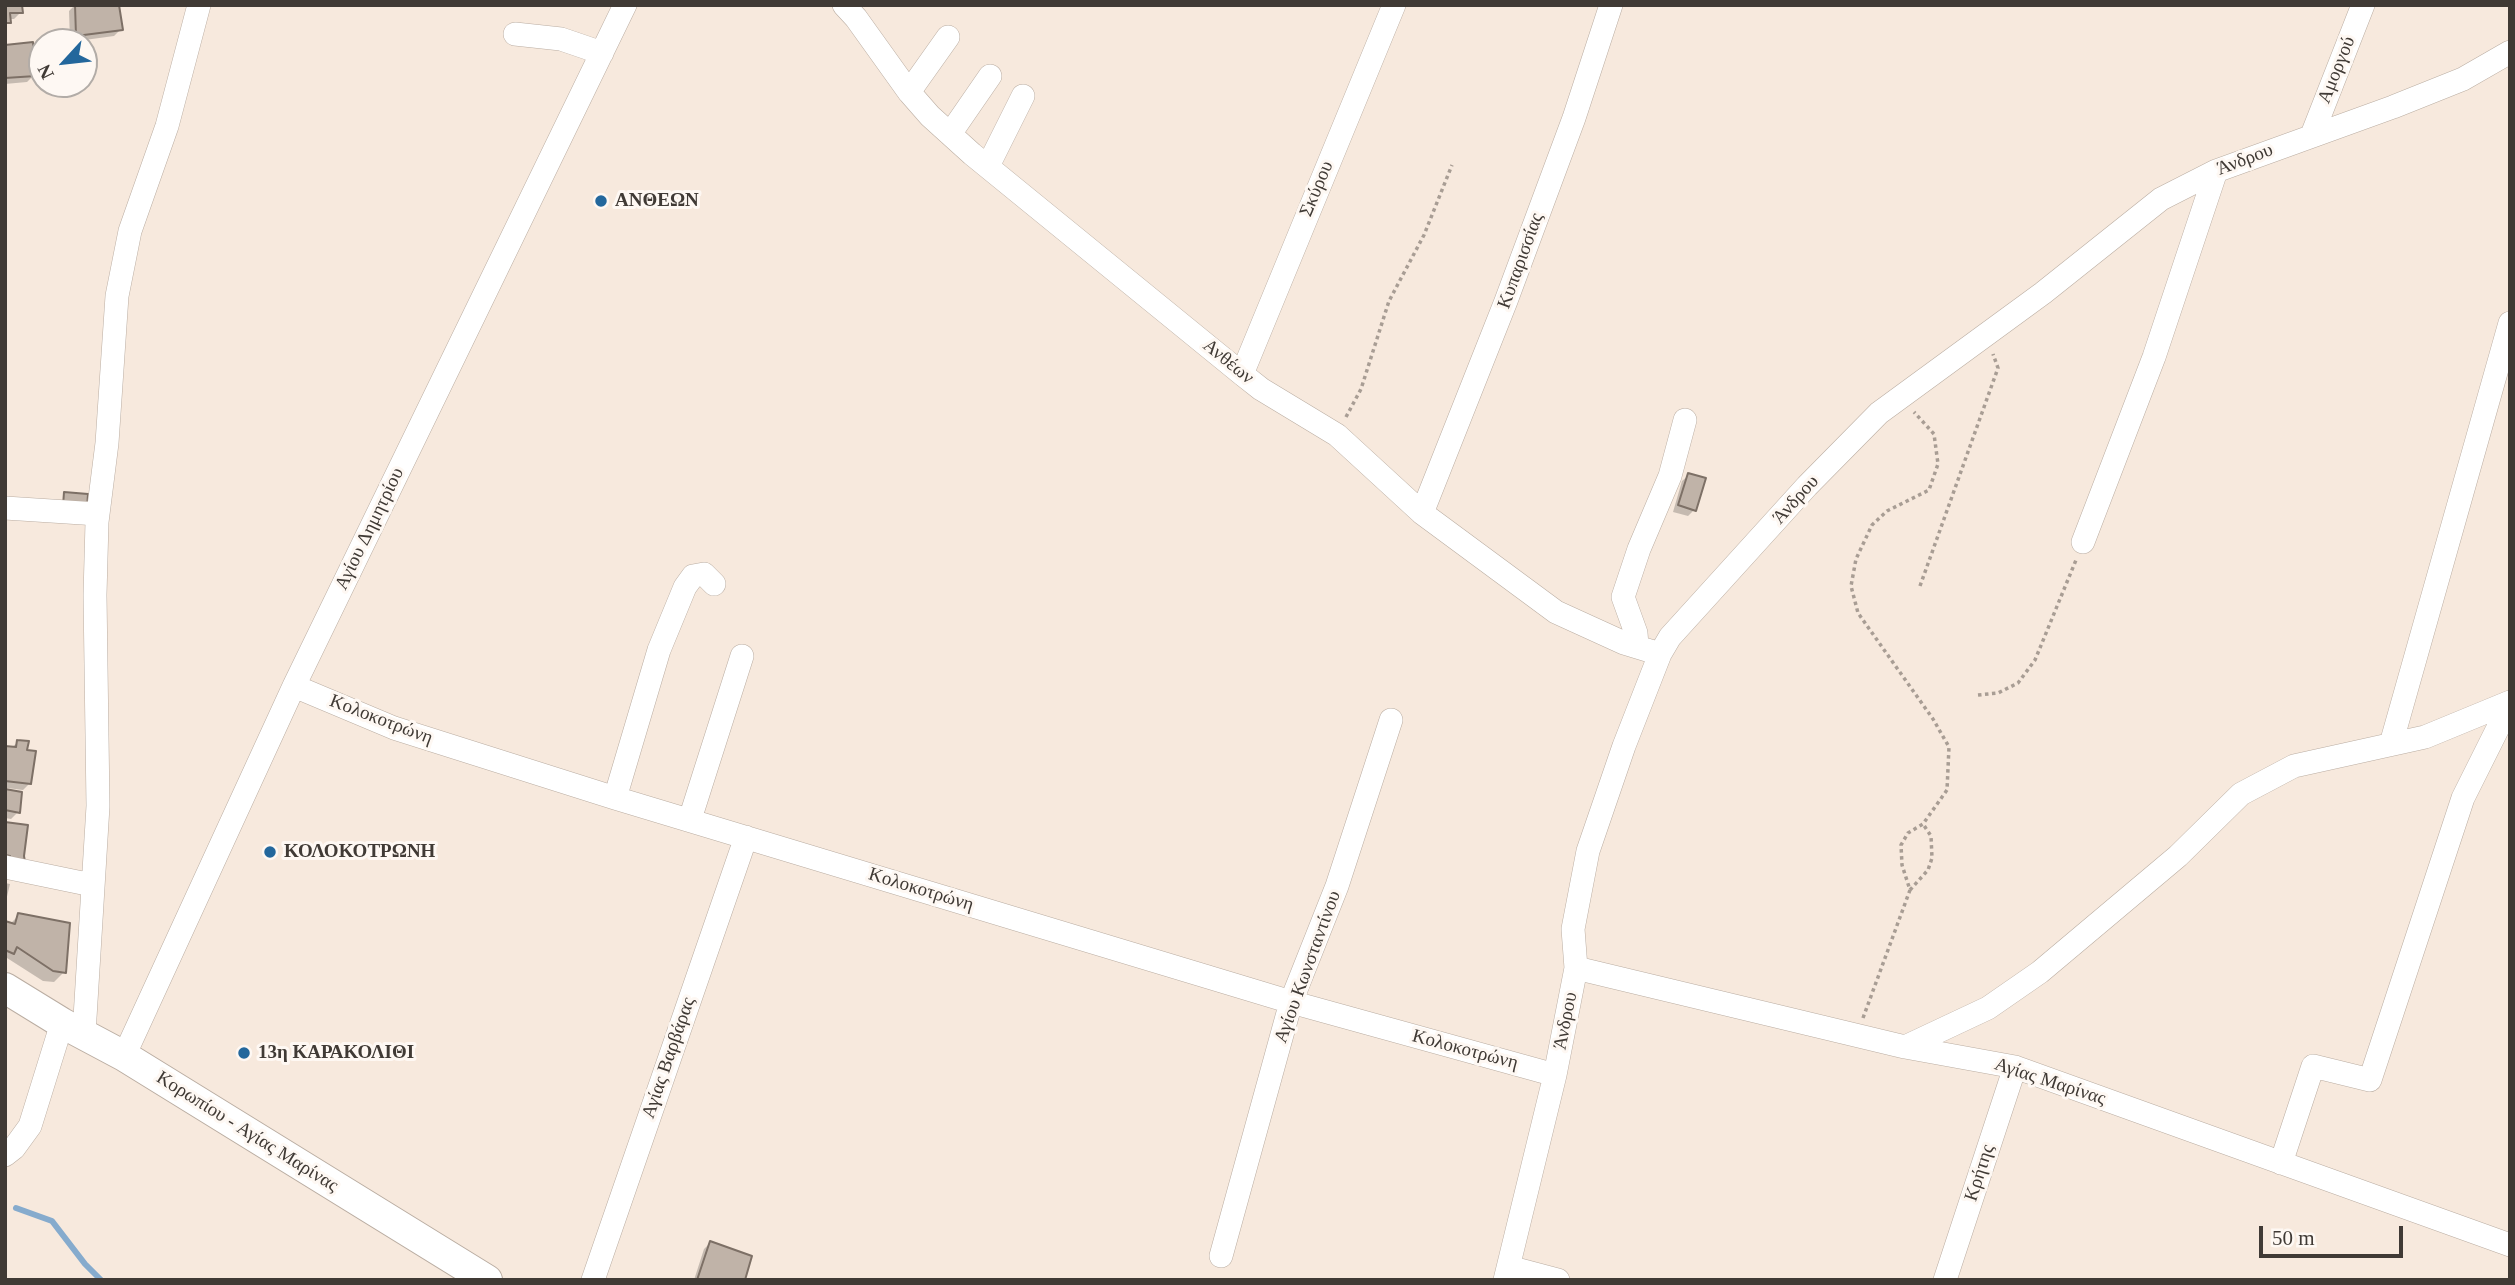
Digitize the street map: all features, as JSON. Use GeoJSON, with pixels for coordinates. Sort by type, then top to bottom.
{"type":"FeatureCollection","features":[{"type":"Feature","properties":{"kind":"main road","name":"Κορωπίου - Αγίας Μαρίνας"},"geometry":{"type":"LineString","coordinates":[[5,988],[124,1056],[453,1270],[487,1280]]}},
{"type":"Feature","properties":{"kind":"street"},"geometry":{"type":"LineString","coordinates":[[5,1155],[14,1148],[30,1126],[73,1028],[92,885],[98,806],[95,595],[98,514],[107,443],[117,296],[130,231],[167,126],[199,5]]}},
{"type":"Feature","properties":{"kind":"street","name":"Αγίου Δημητρίου"},"geometry":{"type":"LineString","coordinates":[[124,1056],[294,686],[625,5]]}},
{"type":"Feature","properties":{"kind":"street","name":"Ανθέων"},"geometry":{"type":"LineString","coordinates":[[844,5],[909,92],[950,134],[1242,374],[1261,389],[1336,435],[1422,513],[1556,612],[1624,643],[1660,654]]}},
{"type":"Feature","properties":{"kind":"street","name":"Σκύρου"},"geometry":{"type":"LineString","coordinates":[[1242,374],[1394,5]]}},
{"type":"Feature","properties":{"kind":"street","name":"Κυπαρισσίας"},"geometry":{"type":"LineString","coordinates":[[1422,513],[1506,301],[1574,118],[1611,5]]}},
{"type":"Feature","properties":{"kind":"street","name":"Αμοργού"},"geometry":{"type":"LineString","coordinates":[[2312,135],[2363,5]]}},
{"type":"Feature","properties":{"kind":"street"},"geometry":{"type":"LineString","coordinates":[[515,34],[561,39],[602,53]]}},
{"type":"Feature","properties":{"kind":"street"},"geometry":{"type":"LineString","coordinates":[[909,92],[948,37]]}},
{"type":"Feature","properties":{"kind":"street","name":"Άνδρου"},"geometry":{"type":"LineString","coordinates":[[1507,1274],[1555,1075],[1576,968],[1573,929],[1588,851],[1623,746],[1660,654],[1670,637],[1807,486],[1879,412],[1987,335],[2161,199],[2216,171],[2463,79],[2510,52]]}},
{"type":"Feature","properties":{"kind":"street"},"geometry":{"type":"LineString","coordinates":[[950,134],[990,76]]}},
{"type":"Feature","properties":{"kind":"street"},"geometry":{"type":"LineString","coordinates":[[988,166],[1023,96]]}},
{"type":"Feature","properties":{"kind":"street"},"geometry":{"type":"LineString","coordinates":[[2083,542],[2154,356],[2216,171]]}},
{"type":"Feature","properties":{"kind":"street"},"geometry":{"type":"LineString","coordinates":[[2391,744],[2510,323]]}},
{"type":"Feature","properties":{"kind":"street"},"geometry":{"type":"LineString","coordinates":[[1637,645],[1636,632],[1623,597],[1639,549],[1670,475],[1685,420]]}},
{"type":"Feature","properties":{"kind":"street"},"geometry":{"type":"LineString","coordinates":[[5,508],[98,514]]}},
{"type":"Feature","properties":{"kind":"street"},"geometry":{"type":"LineString","coordinates":[[615,798],[659,650],[685,587],[694,576],[704,574],[714,584]]}},
{"type":"Feature","properties":{"kind":"street"},"geometry":{"type":"LineString","coordinates":[[690,819],[742,656]]}},
{"type":"Feature","properties":{"kind":"street","name":"Κολοκοτρώνη"},"geometry":{"type":"LineString","coordinates":[[294,686],[394,728],[615,798],[1291,1002],[1555,1075]]}},
{"type":"Feature","properties":{"kind":"street"},"geometry":{"type":"LineString","coordinates":[[1905,1047],[1988,1008],[2040,972],[2178,856],[2241,794],[2294,766],[2425,737],[2510,703]]}},
{"type":"Feature","properties":{"kind":"street"},"geometry":{"type":"LineString","coordinates":[[2281,1163],[2313,1066],[2370,1080],[2463,797],[2510,703]]}},
{"type":"Feature","properties":{"kind":"street","name":"Αγίου Κωνσταντίνου"},"geometry":{"type":"LineString","coordinates":[[1221,1256],[1291,1002],[1336,886],[1391,720]]}},
{"type":"Feature","properties":{"kind":"street","name":"Αγίας Βαρβάρας"},"geometry":{"type":"LineString","coordinates":[[593,1280],[746,837]]}},
{"type":"Feature","properties":{"kind":"street"},"geometry":{"type":"LineString","coordinates":[[5,867],[92,885]]}},
{"type":"Feature","properties":{"kind":"street","name":"Αγίας Μαρίνας"},"geometry":{"type":"LineString","coordinates":[[1576,968],[1905,1047],[2015,1067],[2510,1245]]}},
{"type":"Feature","properties":{"kind":"street","name":"Κρήτης"},"geometry":{"type":"LineString","coordinates":[[1945,1280],[2015,1067]]}},
{"type":"Feature","properties":{"kind":"street"},"geometry":{"type":"LineString","coordinates":[[1507,1274],[1558,1280]]}},
{"type":"Feature","properties":{"kind":"path"},"geometry":{"type":"LineString","coordinates":[[1336,435],[1361,389],[1389,301],[1424,235],[1452,165]]}},
{"type":"Feature","properties":{"kind":"path"},"geometry":{"type":"LineString","coordinates":[[1920,586],[1998,368],[1987,335]]}},
{"type":"Feature","properties":{"kind":"path"},"geometry":{"type":"LineString","coordinates":[[1901,397],[1934,434],[1938,464],[1929,490],[1887,511],[1872,525],[1856,559],[1851,586],[1858,613],[1933,719],[1949,747],[1947,790],[1923,824],[1908,832],[1902,845],[1902,865],[1910,890]]}},
{"type":"Feature","properties":{"kind":"path"},"geometry":{"type":"LineString","coordinates":[[1978,695],[1998,693],[2018,682],[2035,660],[2083,542]]}},
{"type":"Feature","properties":{"kind":"path"},"geometry":{"type":"LineString","coordinates":[[1857,1036],[1910,890],[1928,870],[1932,858],[1931,836],[1923,824]]}},
{"type":"Feature","properties":{"kind":"building"},"geometry":{"type":"Polygon","coordinates":[[[5,5],[22,5],[23,13],[10,13],[11,23],[5,23],[5,5]]]}},
{"type":"Feature","properties":{"kind":"building"},"geometry":{"type":"Polygon","coordinates":[[[75,5],[119,5],[123,30],[98,33],[98,28],[76,28],[75,5]]]}},
{"type":"Feature","properties":{"kind":"building"},"geometry":{"type":"Polygon","coordinates":[[[28,43],[28,77],[5,78],[5,45],[28,43]]]}},
{"type":"Feature","properties":{"kind":"building"},"geometry":{"type":"Polygon","coordinates":[[[1688,473],[1706,478],[1696,511],[1678,505],[1688,473]]]}},
{"type":"Feature","properties":{"kind":"building"},"geometry":{"type":"Polygon","coordinates":[[[64,492],[88,494],[87,508],[63,506],[64,492]]]}},
{"type":"Feature","properties":{"kind":"building"},"geometry":{"type":"Polygon","coordinates":[[[17,740],[29,741],[27,750],[36,751],[31,784],[5,781],[5,746],[16,747],[17,740]]]}},
{"type":"Feature","properties":{"kind":"building"},"geometry":{"type":"Polygon","coordinates":[[[5,789],[22,792],[20,813],[5,810],[5,789]]]}},
{"type":"Feature","properties":{"kind":"building"},"geometry":{"type":"Polygon","coordinates":[[[5,822],[28,825],[24,856],[26,868],[9,866],[10,856],[5,855],[5,822]]]}},
{"type":"Feature","properties":{"kind":"building"},"geometry":{"type":"Polygon","coordinates":[[[18,913],[70,923],[66,973],[53,971],[17,947],[14,954],[5,950],[5,921],[15,924],[18,913]]]}},
{"type":"Feature","properties":{"kind":"building"},"geometry":{"type":"Polygon","coordinates":[[[710,1241],[752,1256],[745,1280],[697,1280],[710,1241]]]}},
{"type":"Feature","properties":{"kind":"waterway"},"geometry":{"type":"LineString","coordinates":[[16,1208],[52,1221],[101,1280]]}},
{"type":"Feature","properties":{"kind":"place","name":"ΑΝΘΕΩΝ"},"geometry":{"type":"Point","coordinates":[601,201]}},
{"type":"Feature","properties":{"kind":"place","name":"ΚΟΛΟΚΟΤΡΩΝΗ"},"geometry":{"type":"Point","coordinates":[270,852]}},
{"type":"Feature","properties":{"kind":"place","name":"13η ΚΑΡΑΚΟΛΙΘΙ"},"geometry":{"type":"Point","coordinates":[244,1053]}}]}
